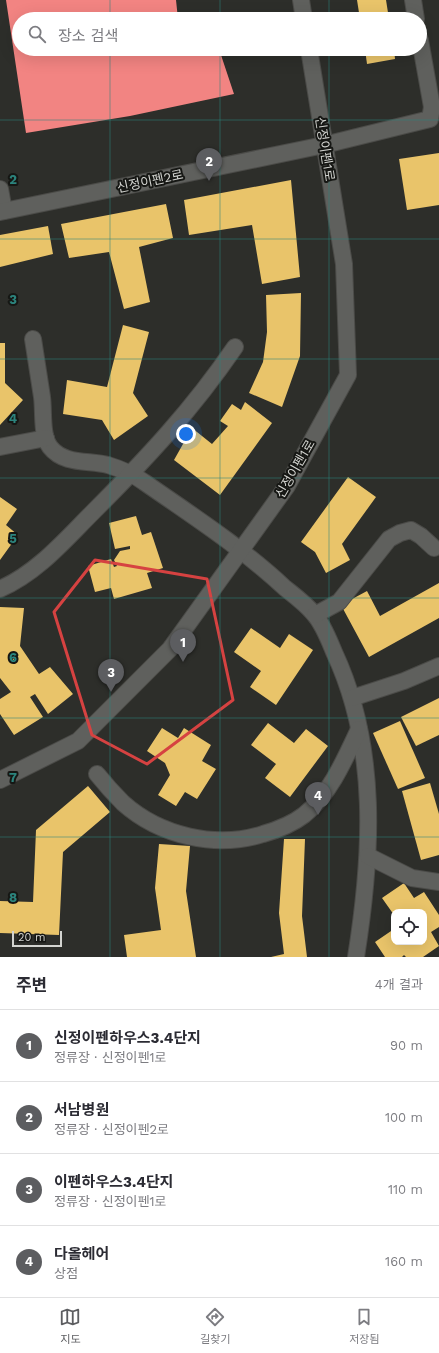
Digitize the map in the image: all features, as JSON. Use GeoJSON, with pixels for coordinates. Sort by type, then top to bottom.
{"type":"FeatureCollection","features":[{"type":"Feature","properties":{"kind":"street"},"geometry":{"type":"LineString","coordinates":[[301,0],[303,12]]}},
{"type":"Feature","properties":{"kind":"street"},"geometry":{"type":"LineString","coordinates":[[413,0],[415,12]]}},
{"type":"Feature","properties":{"kind":"street","name":"신정이펜1로"},"geometry":{"type":"LineString","coordinates":[[0,780],[78,741],[170,649],[287,486],[348,375],[344,264],[310,56]]}},
{"type":"Feature","properties":{"kind":"street","name":"신정이펜2로"},"geometry":{"type":"LineString","coordinates":[[2,212],[324,145],[430,119],[432,107],[423,56]]}},
{"type":"Feature","properties":{"kind":"street"},"geometry":{"type":"LineString","coordinates":[[0,189],[2,212]]}},
{"type":"Feature","properties":{"kind":"street"},"geometry":{"type":"LineString","coordinates":[[33,339],[46,438],[49,446],[64,458],[107,465],[132,473],[242,550],[315,615],[338,659],[352,698],[359,729],[364,754],[369,814],[368,856],[356,957]]}},
{"type":"Feature","properties":{"kind":"street"},"geometry":{"type":"LineString","coordinates":[[0,589],[12,584],[51,555],[132,473],[158,446],[208,387],[235,347]]}},
{"type":"Feature","properties":{"kind":"street"},"geometry":{"type":"LineString","coordinates":[[0,447],[46,438]]}},
{"type":"Feature","properties":{"kind":"street"},"geometry":{"type":"LineString","coordinates":[[315,615],[339,602],[389,539],[400,533],[411,530],[421,536],[434,548]]}},
{"type":"Feature","properties":{"kind":"street"},"geometry":{"type":"LineString","coordinates":[[352,698],[404,681],[439,666]]}},
{"type":"Feature","properties":{"kind":"street"},"geometry":{"type":"LineString","coordinates":[[97,774],[124,804],[151,822],[173,832],[190,837],[231,841],[257,836],[283,828],[304,815],[321,797],[340,768],[359,729]]}},
{"type":"Feature","properties":{"kind":"street"},"geometry":{"type":"LineString","coordinates":[[368,856],[412,878],[439,882]]}},
{"type":"Feature","properties":{"kind":"highlighted area"},"geometry":{"type":"Polygon","coordinates":[[[95,560],[207,579],[233,700],[147,764],[92,735],[54,612],[95,560]]]}},
{"type":"Feature","properties":{"kind":"building: 주거"},"geometry":{"type":"Polygon","coordinates":[[[357,0],[386,0],[388,12],[359,12],[357,0]]]}},
{"type":"Feature","properties":{"kind":"building: 주거"},"geometry":{"type":"Polygon","coordinates":[[[366,56],[395,56],[395,59],[367,64],[366,56]]]}},
{"type":"Feature","properties":{"kind":"building: 주거"},"geometry":{"type":"Polygon","coordinates":[[[439,153],[439,205],[407,210],[399,159],[439,153]]]}},
{"type":"Feature","properties":{"kind":"building: 주거"},"geometry":{"type":"Polygon","coordinates":[[[291,180],[300,277],[262,284],[252,225],[189,235],[184,200],[291,180]]]}},
{"type":"Feature","properties":{"kind":"building: 주거"},"geometry":{"type":"Polygon","coordinates":[[[166,204],[173,238],[139,247],[150,302],[124,309],[109,252],[69,258],[61,224],[166,204]]]}},
{"type":"Feature","properties":{"kind":"building: 주거"},"geometry":{"type":"Polygon","coordinates":[[[48,226],[53,254],[0,267],[0,235],[48,226]]]}},
{"type":"Feature","properties":{"kind":"building: 주거"},"geometry":{"type":"Polygon","coordinates":[[[301,293],[300,356],[282,407],[249,393],[263,362],[267,332],[266,295],[301,293]]]}},
{"type":"Feature","properties":{"kind":"building: 주거"},"geometry":{"type":"Polygon","coordinates":[[[123,325],[149,332],[133,393],[148,416],[114,440],[102,420],[63,414],[67,380],[107,387],[123,325]]]}},
{"type":"Feature","properties":{"kind":"building: 주거"},"geometry":{"type":"Polygon","coordinates":[[[0,343],[5,343],[5,383],[23,400],[0,425],[0,343]]]}},
{"type":"Feature","properties":{"kind":"building: 주거"},"geometry":{"type":"Polygon","coordinates":[[[245,402],[272,423],[220,495],[174,460],[192,428],[212,444],[228,426],[220,421],[232,404],[241,410],[245,402]]]}},
{"type":"Feature","properties":{"kind":"building: 주거"},"geometry":{"type":"Polygon","coordinates":[[[348,477],[376,497],[342,544],[350,560],[326,573],[315,552],[301,542],[348,477]]]}},
{"type":"Feature","properties":{"kind":"building: 주거"},"geometry":{"type":"Polygon","coordinates":[[[0,497],[17,509],[6,525],[18,535],[0,560],[0,497]]]}},
{"type":"Feature","properties":{"kind":"building: 주거"},"geometry":{"type":"Polygon","coordinates":[[[136,516],[142,535],[151,532],[163,568],[147,573],[152,588],[114,599],[111,588],[95,592],[88,566],[111,559],[114,567],[117,566],[114,560],[120,551],[130,549],[130,546],[115,549],[109,523],[136,516]]]}},
{"type":"Feature","properties":{"kind":"building: 주거"},"geometry":{"type":"Polygon","coordinates":[[[439,583],[439,618],[369,657],[341,605],[367,591],[380,616],[439,583]]]}},
{"type":"Feature","properties":{"kind":"building: 주거"},"geometry":{"type":"Polygon","coordinates":[[[0,607],[24,608],[20,646],[39,674],[50,667],[73,694],[48,714],[35,694],[30,697],[43,717],[14,735],[0,714],[0,699],[11,692],[0,678],[0,607]]]}},
{"type":"Feature","properties":{"kind":"building: 주거"},"geometry":{"type":"Polygon","coordinates":[[[251,628],[280,648],[289,634],[313,650],[276,705],[250,687],[261,671],[234,652],[251,628]]]}},
{"type":"Feature","properties":{"kind":"building: 주거"},"geometry":{"type":"Polygon","coordinates":[[[439,698],[439,735],[416,746],[401,717],[439,698]]]}},
{"type":"Feature","properties":{"kind":"building: 주거"},"geometry":{"type":"Polygon","coordinates":[[[400,721],[425,778],[398,789],[373,733],[400,721]]]}},
{"type":"Feature","properties":{"kind":"building: 주거"},"geometry":{"type":"Polygon","coordinates":[[[268,723],[294,743],[306,729],[328,746],[290,797],[265,778],[276,764],[251,745],[268,723]]]}},
{"type":"Feature","properties":{"kind":"building: 주거"},"geometry":{"type":"Polygon","coordinates":[[[162,728],[178,738],[184,728],[211,745],[202,761],[216,769],[197,799],[185,792],[176,806],[158,795],[170,775],[165,763],[147,751],[162,728]]]}},
{"type":"Feature","properties":{"kind":"building: 주거"},"geometry":{"type":"Polygon","coordinates":[[[430,783],[439,814],[439,855],[421,860],[402,791],[430,783]]]}},
{"type":"Feature","properties":{"kind":"building: 주거"},"geometry":{"type":"Polygon","coordinates":[[[88,786],[110,812],[63,852],[59,935],[0,933],[0,901],[33,902],[36,830],[88,786]]]}},
{"type":"Feature","properties":{"kind":"building: 주거"},"geometry":{"type":"Polygon","coordinates":[[[284,839],[305,839],[302,916],[307,957],[271,957],[284,954],[279,913],[284,839]]]}},
{"type":"Feature","properties":{"kind":"building: 주거"},"geometry":{"type":"Polygon","coordinates":[[[159,844],[190,846],[186,891],[196,957],[127,957],[124,935],[161,930],[155,888],[159,844]]]}},
{"type":"Feature","properties":{"kind":"building: 주거"},"geometry":{"type":"Polygon","coordinates":[[[404,883],[414,898],[424,892],[439,915],[439,927],[431,932],[439,946],[423,957],[406,957],[404,955],[402,957],[385,957],[375,942],[391,931],[391,945],[427,945],[427,909],[391,909],[391,911],[382,898],[404,883]]]}},
{"type":"Feature","properties":{"kind":"building: 의료"},"geometry":{"type":"Polygon","coordinates":[[[6,0],[176,0],[177,12],[12,12],[12,40],[6,0]]]}},
{"type":"Feature","properties":{"kind":"building: 의료"},"geometry":{"type":"Polygon","coordinates":[[[14,56],[221,56],[234,94],[130,116],[26,133],[14,56]]]}},
{"type":"Feature","properties":{"kind":"place","name":"서남병원"},"geometry":{"type":"Point","coordinates":[209,181]}},
{"type":"Feature","properties":{"kind":"place","name":"신정이펜하우스3.4단지"},"geometry":{"type":"Point","coordinates":[183,662]}},
{"type":"Feature","properties":{"kind":"place","name":"이펜하우스3.4단지"},"geometry":{"type":"Point","coordinates":[111,692]}},
{"type":"Feature","properties":{"kind":"place","name":"다올헤어"},"geometry":{"type":"Point","coordinates":[318,815]}}]}
